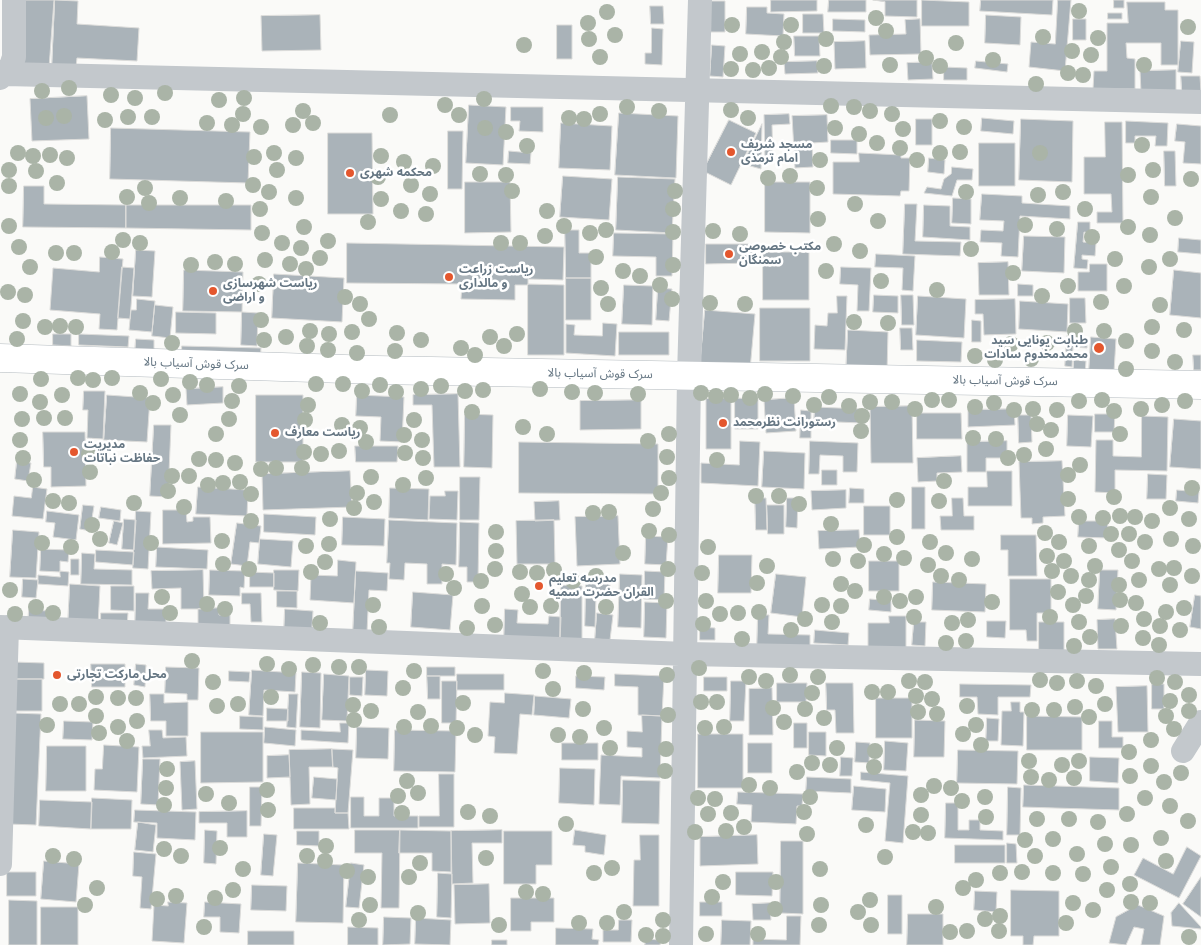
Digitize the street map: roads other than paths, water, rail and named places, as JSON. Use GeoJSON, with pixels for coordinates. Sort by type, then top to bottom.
{"type":"FeatureCollection","features":[{"type":"Feature","properties":{"kind":"street"},"geometry":{"type":"LineString","coordinates":[[2,76],[14,57],[14,0]]}},
{"type":"Feature","properties":{"kind":"street"},"geometry":{"type":"LineString","coordinates":[[681,945],[689,376],[700,0]]}},
{"type":"Feature","properties":{"kind":"street"},"geometry":{"type":"LineString","coordinates":[[2,76],[1201,102]]}},
{"type":"Feature","properties":{"kind":"street","name":"سرک قوش آسیاب بالا"},"geometry":{"type":"LineString","coordinates":[[0,358],[376,370],[1201,385]]}},
{"type":"Feature","properties":{"kind":"street"},"geometry":{"type":"LineString","coordinates":[[0,864],[4,627],[686,654],[1201,664]]}},
{"type":"Feature","properties":{"kind":"street"},"geometry":{"type":"LineString","coordinates":[[1183,751],[1201,722]]}},
{"type":"Feature","properties":{"kind":"place","name":"مسجد شریف امام ترمذی"},"geometry":{"type":"Point","coordinates":[731,152]}},
{"type":"Feature","properties":{"kind":"place","name":"محکمه شهری"},"geometry":{"type":"Point","coordinates":[350,173]}},
{"type":"Feature","properties":{"kind":"place","name":"مکتب خصوصی سمنگان"},"geometry":{"type":"Point","coordinates":[729,254]}},
{"type":"Feature","properties":{"kind":"place","name":"ریاست زراعت و مالداری"},"geometry":{"type":"Point","coordinates":[449,277]}},
{"type":"Feature","properties":{"kind":"place","name":"ریاست شهرسازی و اراضی"},"geometry":{"type":"Point","coordinates":[213,291]}},
{"type":"Feature","properties":{"kind":"place","name":"طبابت یونایی سید محمدمخدوم سادات"},"geometry":{"type":"Point","coordinates":[1099,348]}},
{"type":"Feature","properties":{"kind":"place","name":"رستورانت نظرمحمد"},"geometry":{"type":"Point","coordinates":[723,423]}},
{"type":"Feature","properties":{"kind":"place","name":"ریاست معارف"},"geometry":{"type":"Point","coordinates":[275,433]}},
{"type":"Feature","properties":{"kind":"place","name":"مدیریت حفاظت نباتات"},"geometry":{"type":"Point","coordinates":[74,452]}},
{"type":"Feature","properties":{"kind":"place","name":"مدرسه تعلیم القران حضرت سمیه"},"geometry":{"type":"Point","coordinates":[539,586]}},
{"type":"Feature","properties":{"kind":"place","name":"محل مارکت تجارتی"},"geometry":{"type":"Point","coordinates":[57,675]}}]}
